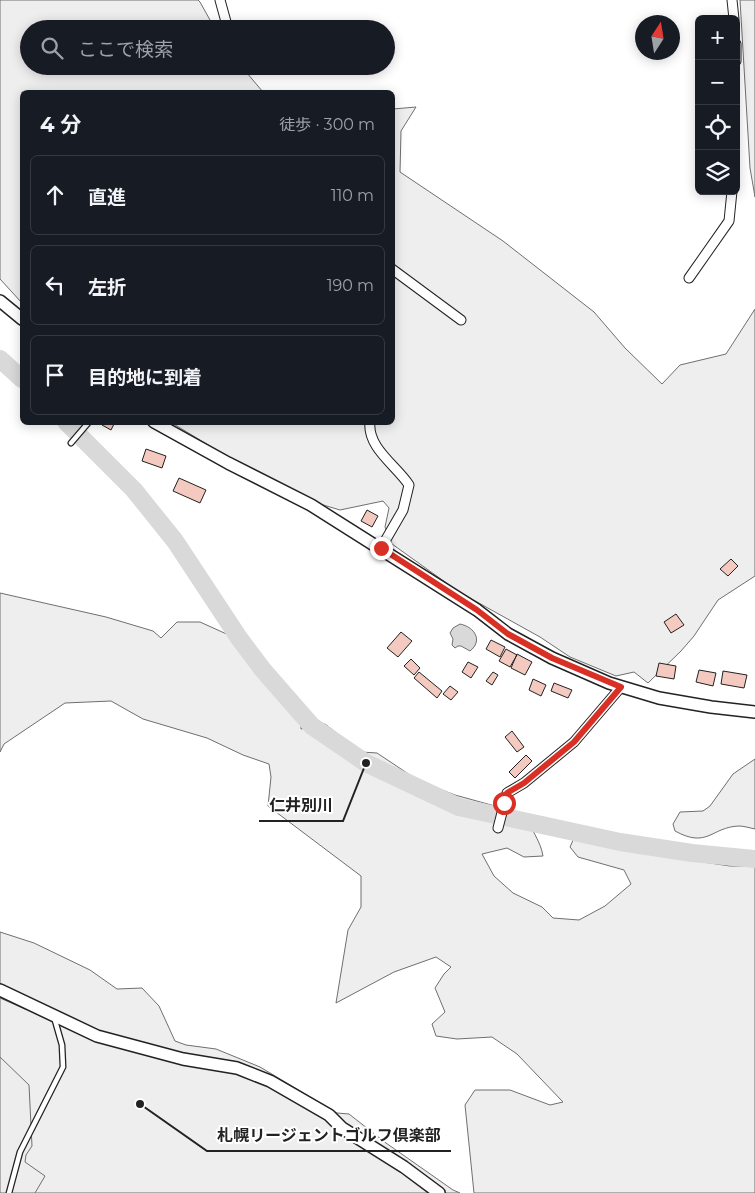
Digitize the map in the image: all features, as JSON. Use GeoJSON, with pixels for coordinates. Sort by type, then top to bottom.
{"type":"FeatureCollection","features":[{"type":"Feature","properties":{"kind":"street"},"geometry":{"type":"LineString","coordinates":[[220,0],[226,20]]}},
{"type":"Feature","properties":{"kind":"street"},"geometry":{"type":"LineString","coordinates":[[732,0],[734,15]]}},
{"type":"Feature","properties":{"kind":"street"},"geometry":{"type":"LineString","coordinates":[[689,278],[729,220],[732,195]]}},
{"type":"Feature","properties":{"kind":"street"},"geometry":{"type":"LineString","coordinates":[[395,272],[460,320]]}},
{"type":"Feature","properties":{"kind":"street"},"geometry":{"type":"LineString","coordinates":[[0,301],[20,317]]}},
{"type":"Feature","properties":{"kind":"street"},"geometry":{"type":"LineString","coordinates":[[159,425],[228,463],[311,505],[477,610],[508,634],[552,658],[621,687],[659,698],[755,712]]}},
{"type":"Feature","properties":{"kind":"street"},"geometry":{"type":"LineString","coordinates":[[370,425],[374,441],[382,454],[409,485],[403,510],[381,548]]}},
{"type":"Feature","properties":{"kind":"street"},"geometry":{"type":"LineString","coordinates":[[498,828],[507,793],[524,783],[574,742],[621,687]]}},
{"type":"Feature","properties":{"kind":"street"},"geometry":{"type":"LineString","coordinates":[[0,990],[97,1036],[182,1059],[237,1068],[270,1081],[329,1115],[342,1128],[404,1167],[439,1193]]}},
{"type":"Feature","properties":{"kind":"lane"},"geometry":{"type":"LineString","coordinates":[[71,443],[86,425]]}},
{"type":"Feature","properties":{"kind":"lane"},"geometry":{"type":"LineString","coordinates":[[9,1193],[20,1152],[63,1067],[62,1045],[54,1016]]}},
{"type":"Feature","properties":{"kind":"shaded area"},"geometry":{"type":"Polygon","coordinates":[[[0,0],[198,0],[210,20],[20,20],[20,75],[249,75],[261,90],[20,90],[20,301],[0,279],[0,0]]]}},
{"type":"Feature","properties":{"kind":"shaded area"},"geometry":{"type":"Polygon","coordinates":[[[740,0],[755,0],[755,197],[750,168],[740,0]]]}},
{"type":"Feature","properties":{"kind":"shaded area"},"geometry":{"type":"Polygon","coordinates":[[[416,107],[401,131],[400,172],[503,241],[594,312],[625,348],[662,384],[680,365],[726,354],[755,309],[755,576],[718,600],[694,636],[648,683],[634,672],[616,676],[570,657],[540,637],[459,592],[392,544],[385,527],[389,508],[383,501],[340,510],[320,504],[236,462],[175,425],[395,425],[395,109],[416,107]]]}},
{"type":"Feature","properties":{"kind":"shaded area"},"geometry":{"type":"Polygon","coordinates":[[[0,593],[106,617],[153,631],[161,638],[177,622],[200,622],[231,636],[272,692],[301,724],[301,729],[325,724],[361,752],[377,753],[419,781],[455,795],[524,814],[538,840],[543,856],[524,857],[507,848],[482,854],[494,876],[513,893],[542,907],[553,918],[579,920],[605,906],[631,884],[624,870],[578,857],[570,847],[574,838],[690,860],[730,866],[755,866],[755,1193],[474,1193],[465,1105],[475,1090],[510,1090],[550,1105],[563,1102],[517,1054],[492,1037],[457,1039],[436,1036],[432,1024],[445,1012],[435,988],[451,967],[436,957],[394,972],[336,1003],[348,930],[361,907],[361,876],[268,806],[271,777],[269,764],[243,755],[207,738],[143,719],[111,701],[65,703],[4,744],[0,752],[0,593]]]}},
{"type":"Feature","properties":{"kind":"shaded area"},"geometry":{"type":"Polygon","coordinates":[[[460,624],[470,628],[476,635],[476,643],[470,651],[461,646],[455,648],[452,645],[453,639],[450,633],[453,628],[460,624]]]}},
{"type":"Feature","properties":{"kind":"shaded area"},"geometry":{"type":"Polygon","coordinates":[[[755,759],[755,829],[741,826],[730,827],[702,838],[686,836],[675,831],[673,824],[680,812],[703,811],[710,806],[733,774],[755,759]]]}},
{"type":"Feature","properties":{"kind":"shaded area"},"geometry":{"type":"Polygon","coordinates":[[[0,932],[34,943],[90,970],[117,989],[142,988],[159,1006],[175,1041],[186,1045],[216,1049],[260,1067],[337,1113],[349,1114],[386,1143],[460,1193],[0,1193],[0,998],[25,1009],[0,991],[0,932]]]}},
{"type":"Feature","properties":{"kind":"shaded area"},"geometry":{"type":"Polygon","coordinates":[[[0,1057],[29,1085],[32,1146],[26,1155],[25,1162],[45,1176],[35,1193],[0,1193],[0,1057]]]}},
{"type":"Feature","properties":{"kind":"building"},"geometry":{"type":"Polygon","coordinates":[[[102,425],[114,425],[111,430],[102,425]]]}},
{"type":"Feature","properties":{"kind":"building"},"geometry":{"type":"Polygon","coordinates":[[[146,449],[166,456],[162,468],[142,461],[146,449]]]}},
{"type":"Feature","properties":{"kind":"building"},"geometry":{"type":"Polygon","coordinates":[[[179,478],[206,490],[200,503],[173,491],[179,478]]]}},
{"type":"Feature","properties":{"kind":"building"},"geometry":{"type":"Polygon","coordinates":[[[367,510],[378,516],[372,527],[361,521],[367,510]]]}},
{"type":"Feature","properties":{"kind":"building"},"geometry":{"type":"Polygon","coordinates":[[[731,559],[738,566],[728,576],[720,569],[731,559]]]}},
{"type":"Feature","properties":{"kind":"building"},"geometry":{"type":"Polygon","coordinates":[[[676,614],[684,625],[671,633],[664,622],[676,614]]]}},
{"type":"Feature","properties":{"kind":"building"},"geometry":{"type":"Polygon","coordinates":[[[401,632],[412,641],[398,657],[387,648],[401,632]]]}},
{"type":"Feature","properties":{"kind":"building"},"geometry":{"type":"Polygon","coordinates":[[[491,640],[505,647],[500,657],[486,649],[491,640]]]}},
{"type":"Feature","properties":{"kind":"building"},"geometry":{"type":"Polygon","coordinates":[[[506,649],[517,655],[510,667],[499,661],[506,649]]]}},
{"type":"Feature","properties":{"kind":"building"},"geometry":{"type":"Polygon","coordinates":[[[517,654],[532,662],[525,675],[511,668],[517,654]]]}},
{"type":"Feature","properties":{"kind":"building"},"geometry":{"type":"Polygon","coordinates":[[[411,659],[420,668],[414,675],[404,666],[411,659]]]}},
{"type":"Feature","properties":{"kind":"building"},"geometry":{"type":"Polygon","coordinates":[[[468,662],[478,667],[471,678],[462,672],[468,662]]]}},
{"type":"Feature","properties":{"kind":"building"},"geometry":{"type":"Polygon","coordinates":[[[659,663],[676,666],[674,679],[656,676],[659,663]]]}},
{"type":"Feature","properties":{"kind":"building"},"geometry":{"type":"Polygon","coordinates":[[[699,670],[716,673],[713,686],[696,682],[699,670]]]}},
{"type":"Feature","properties":{"kind":"building"},"geometry":{"type":"Polygon","coordinates":[[[723,671],[747,675],[744,688],[721,684],[723,671]]]}},
{"type":"Feature","properties":{"kind":"building"},"geometry":{"type":"Polygon","coordinates":[[[419,672],[442,691],[437,698],[414,678],[419,672]]]}},
{"type":"Feature","properties":{"kind":"building"},"geometry":{"type":"Polygon","coordinates":[[[493,672],[498,675],[492,685],[486,681],[493,672]]]}},
{"type":"Feature","properties":{"kind":"building"},"geometry":{"type":"Polygon","coordinates":[[[533,679],[546,685],[541,696],[529,690],[533,679]]]}},
{"type":"Feature","properties":{"kind":"building"},"geometry":{"type":"Polygon","coordinates":[[[554,683],[572,690],[568,698],[551,691],[554,683]]]}},
{"type":"Feature","properties":{"kind":"building"},"geometry":{"type":"Polygon","coordinates":[[[450,686],[458,692],[451,700],[443,694],[450,686]]]}},
{"type":"Feature","properties":{"kind":"building"},"geometry":{"type":"Polygon","coordinates":[[[512,731],[524,747],[517,752],[505,737],[512,731]]]}},
{"type":"Feature","properties":{"kind":"building"},"geometry":{"type":"Polygon","coordinates":[[[526,755],[532,761],[515,778],[509,772],[526,755]]]}},
{"type":"Feature","properties":{"kind":"waterway"},"geometry":{"type":"LineString","coordinates":[[0,359],[20,377]]}},
{"type":"Feature","properties":{"kind":"waterway"},"geometry":{"type":"LineString","coordinates":[[69,425],[134,490],[175,541],[239,638],[263,670],[312,726],[366,763],[459,807],[620,842],[692,853],[755,859]]}},
{"type":"Feature","properties":{"kind":"place","name":"仁井別川"},"geometry":{"type":"Point","coordinates":[366,763]}},
{"type":"Feature","properties":{"kind":"place","name":"札幌リージェントゴルフ倶楽部"},"geometry":{"type":"Point","coordinates":[140,1104]}},
{"type":"Feature","properties":{"kind":"route"},"geometry":{"type":"LineString","coordinates":[[381,548],[477,610],[508,634],[581,672],[621,687],[574,742],[524,783],[507,793],[504,803]]}}]}
